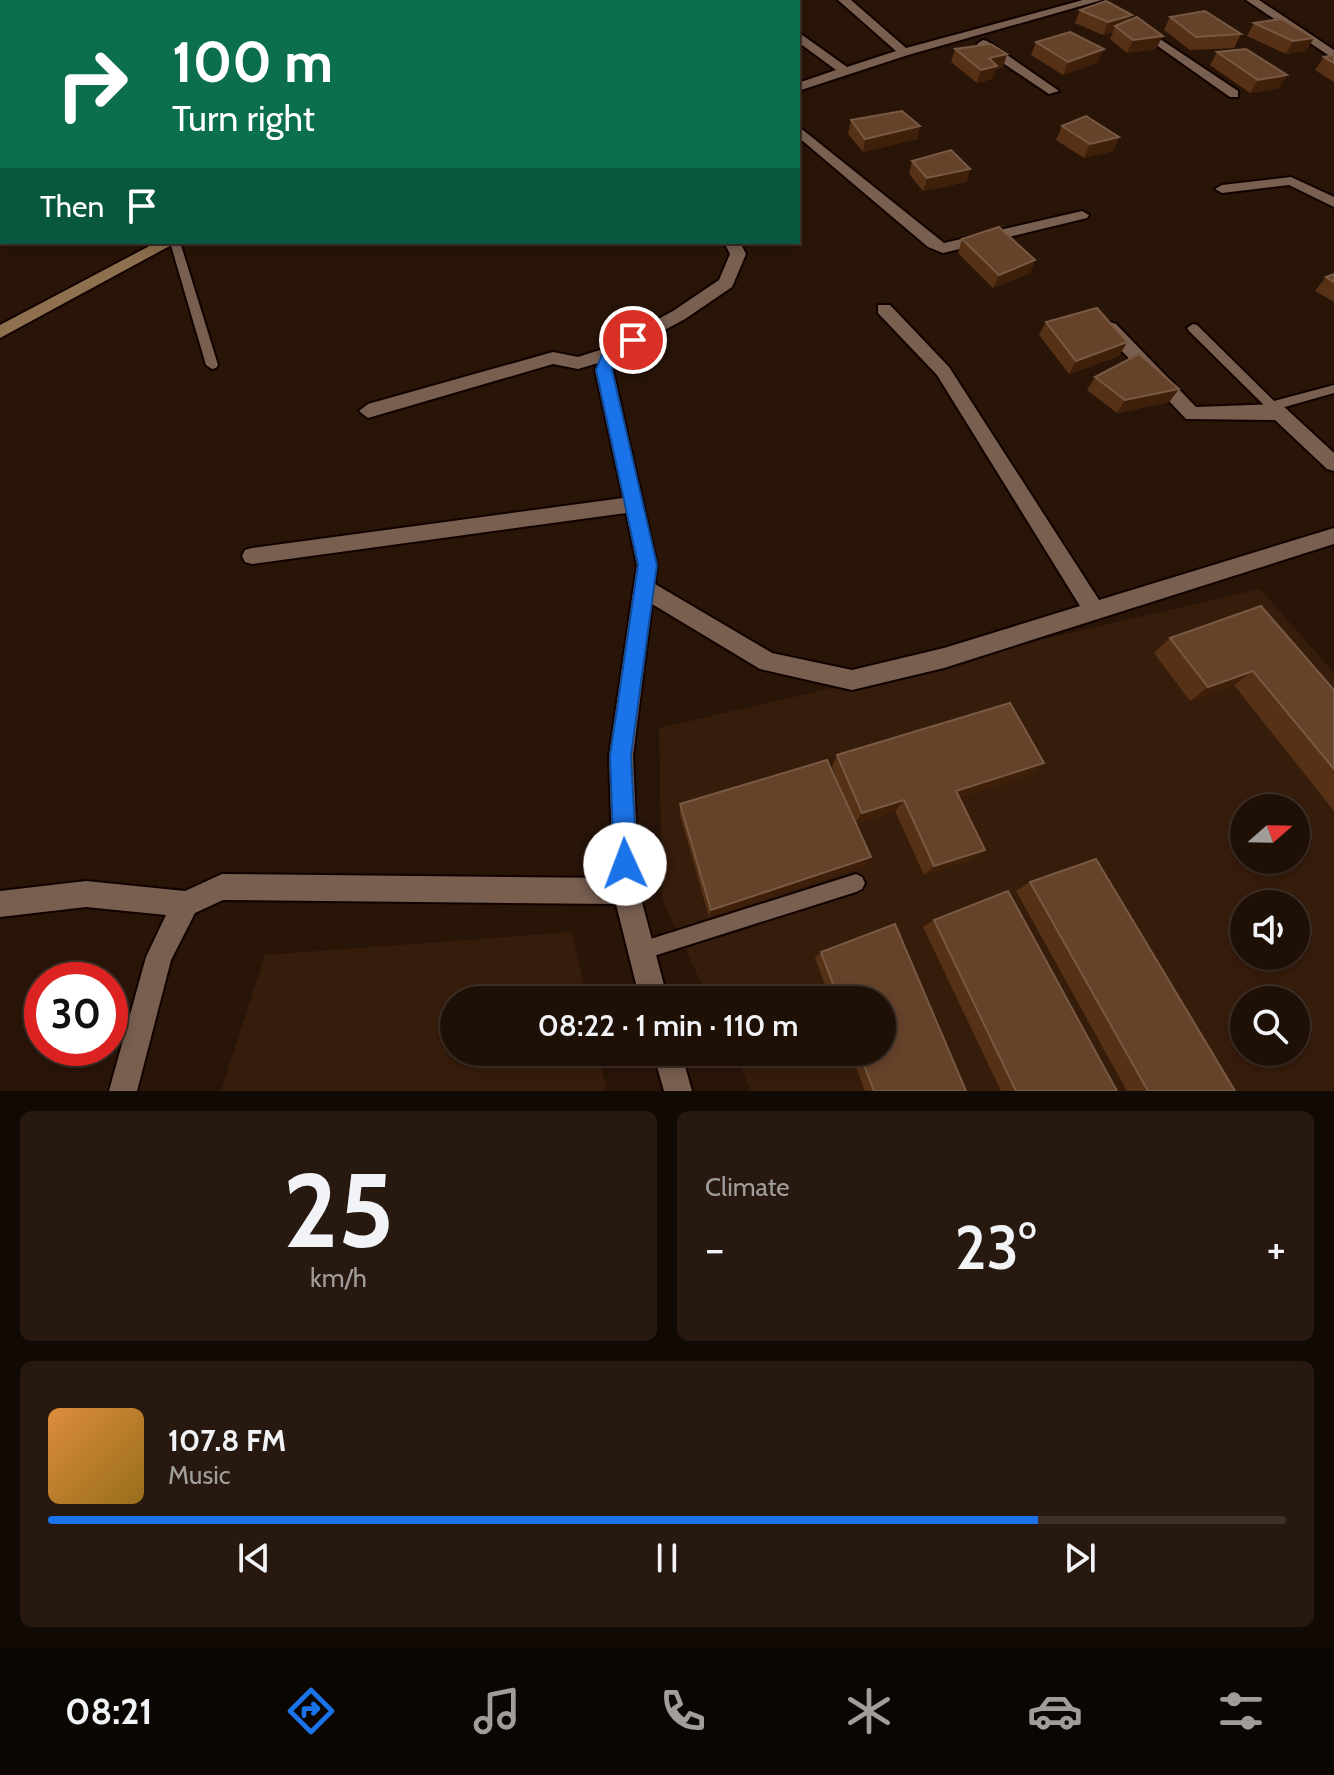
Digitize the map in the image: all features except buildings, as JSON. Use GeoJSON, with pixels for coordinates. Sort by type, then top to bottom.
{"type":"FeatureCollection","features":[{"type":"Feature","properties":{"kind":"main road"},"geometry":{"type":"LineString","coordinates":[[0,332],[165,244]]}},
{"type":"Feature","properties":{"kind":"street"},"geometry":{"type":"LineString","coordinates":[[844,0],[904,52]]}},
{"type":"Feature","properties":{"kind":"street"},"geometry":{"type":"LineString","coordinates":[[800,86],[904,52],[1098,0],[1112,9]]}},
{"type":"Feature","properties":{"kind":"street"},"geometry":{"type":"LineString","coordinates":[[1252,0],[1334,55]]}},
{"type":"Feature","properties":{"kind":"street"},"geometry":{"type":"LineString","coordinates":[[1124,17],[1234,94]]}},
{"type":"Feature","properties":{"kind":"street"},"geometry":{"type":"LineString","coordinates":[[970,35],[1053,91]]}},
{"type":"Feature","properties":{"kind":"street"},"geometry":{"type":"LineString","coordinates":[[800,38],[847,73]]}},
{"type":"Feature","properties":{"kind":"street"},"geometry":{"type":"LineString","coordinates":[[800,132],[933,244],[943,248],[1082,215]]}},
{"type":"Feature","properties":{"kind":"street"},"geometry":{"type":"LineString","coordinates":[[1222,189],[1275,180],[1291,181],[1334,203]]}},
{"type":"Feature","properties":{"kind":"street"},"geometry":{"type":"LineString","coordinates":[[368,411],[553,358],[578,363],[609,353],[679,315],[726,283],[738,254],[733,244]]}},
{"type":"Feature","properties":{"kind":"street"},"geometry":{"type":"LineString","coordinates":[[884,309],[943,371],[1094,610]]}},
{"type":"Feature","properties":{"kind":"street"},"geometry":{"type":"LineString","coordinates":[[1110,328],[1192,414],[1276,409],[1334,464]]}},
{"type":"Feature","properties":{"kind":"street"},"geometry":{"type":"LineString","coordinates":[[609,353],[604,370],[647,565],[621,756],[626,891],[650,986]]}},
{"type":"Feature","properties":{"kind":"street"},"geometry":{"type":"LineString","coordinates":[[252,556],[634,504]]}},
{"type":"Feature","properties":{"kind":"street"},"geometry":{"type":"LineString","coordinates":[[644,588],[768,662],[852,680],[944,658],[1334,536]]}},
{"type":"Feature","properties":{"kind":"street"},"geometry":{"type":"LineString","coordinates":[[0,904],[86,894],[186,904],[222,887],[626,891]]}},
{"type":"Feature","properties":{"kind":"street"},"geometry":{"type":"LineString","coordinates":[[123,1091],[159,957],[186,904]]}},
{"type":"Feature","properties":{"kind":"street"},"geometry":{"type":"LineString","coordinates":[[671,1066],[678,1091]]}},
{"type":"Feature","properties":{"kind":"lane"},"geometry":{"type":"LineString","coordinates":[[176,244],[212,365]]}},
{"type":"Feature","properties":{"kind":"lane"},"geometry":{"type":"LineString","coordinates":[[1193,328],[1276,409],[1334,389]]}},
{"type":"Feature","properties":{"kind":"lane"},"geometry":{"type":"LineString","coordinates":[[641,951],[856,883]]}},
{"type":"Feature","properties":{"kind":"shaded area"},"geometry":{"type":"Polygon","coordinates":[[[1260,589],[1334,673],[1334,1091],[751,1091],[739,1066],[896,1066],[896,986],[702,986],[662,899],[659,728],[1260,589]]]}},
{"type":"Feature","properties":{"kind":"shaded area"},"geometry":{"type":"Polygon","coordinates":[[[572,932],[584,986],[440,986],[440,1066],[601,1066],[607,1091],[221,1091],[265,955],[572,932]]]}},
{"type":"Feature","properties":{"kind":"route"},"geometry":{"type":"LineString","coordinates":[[625,864],[621,756],[647,565],[604,370],[609,353],[633,340]]}}]}
